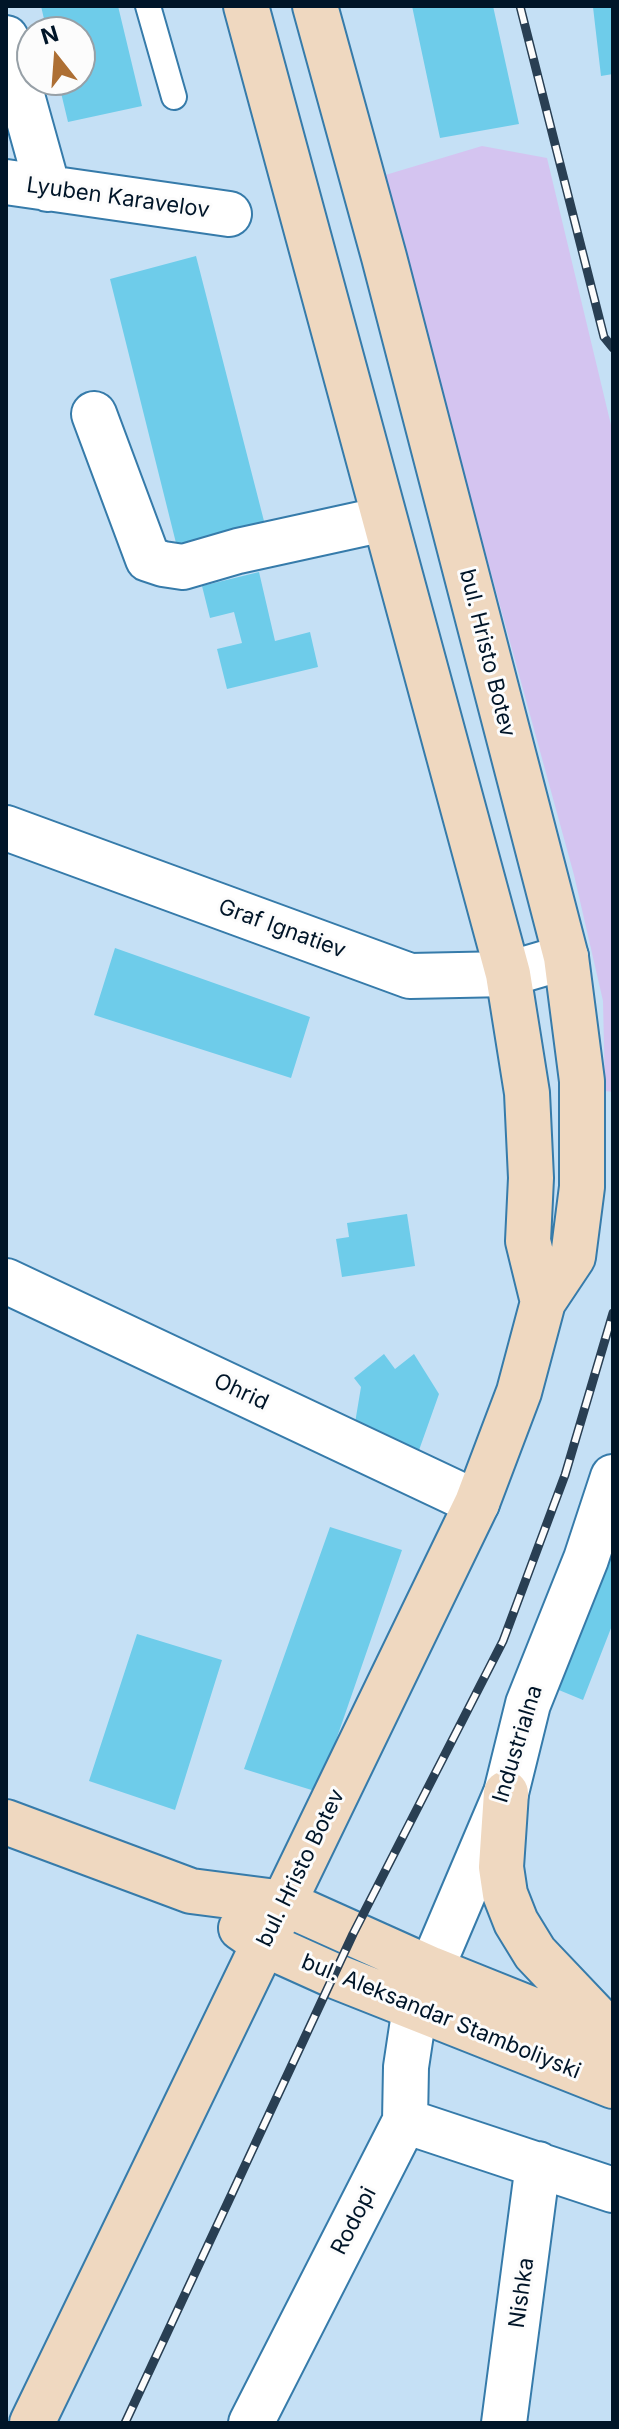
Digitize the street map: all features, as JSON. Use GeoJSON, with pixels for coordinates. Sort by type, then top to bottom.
{"type":"FeatureCollection","features":[{"type":"Feature","properties":{"kind":"main road","name":"bul. Hristo Botev"},"geometry":{"type":"LineString","coordinates":[[246,6],[508,974],[527,1093],[531,1178],[528,1241],[543,1302]]}},
{"type":"Feature","properties":{"kind":"main road","name":"bul. Hristo Botev"},"geometry":{"type":"LineString","coordinates":[[32,2423],[477,1503],[519,1392],[543,1302],[573,1257],[582,1187],[582,1081],[566,957],[384,257],[315,6]]}},
{"type":"Feature","properties":{"kind":"main road"},"geometry":{"type":"LineString","coordinates":[[506,1793],[501,1867],[505,1894],[516,1922],[535,1953],[613,2035]]}},
{"type":"Feature","properties":{"kind":"main road","name":"bul. Aleksandar Stamboliyski"},"geometry":{"type":"LineString","coordinates":[[6,1822],[191,1891],[284,1903],[423,1988],[613,2086]]}},
{"type":"Feature","properties":{"kind":"main road","name":"bul. Aleksandar Stamboliyski"},"geometry":{"type":"LineString","coordinates":[[191,1891],[264,1944],[335,1976],[423,1988],[613,2042]]}},
{"type":"Feature","properties":{"kind":"street"},"geometry":{"type":"LineString","coordinates":[[6,38],[27,186]]}},
{"type":"Feature","properties":{"kind":"street","name":"Lyuben Karavelov"},"geometry":{"type":"LineString","coordinates":[[27,186],[229,214]]}},
{"type":"Feature","properties":{"kind":"street"},"geometry":{"type":"LineString","coordinates":[[94,414],[148,559],[183,567],[238,551],[384,519]]}},
{"type":"Feature","properties":{"kind":"street","name":"Graf Ignatiev"},"geometry":{"type":"LineString","coordinates":[[6,828],[410,976],[508,974],[566,957]]}},
{"type":"Feature","properties":{"kind":"street","name":"Ohrid"},"geometry":{"type":"LineString","coordinates":[[6,1281],[477,1503]]}},
{"type":"Feature","properties":{"kind":"street","name":"Industrialna"},"geometry":{"type":"LineString","coordinates":[[423,1988],[506,1793],[528,1704],[586,1559],[613,1477]]}},
{"type":"Feature","properties":{"kind":"street","name":"Rodopi"},"geometry":{"type":"LineString","coordinates":[[251,2423],[405,2121],[406,2067],[423,1988]]}},
{"type":"Feature","properties":{"kind":"street"},"geometry":{"type":"LineString","coordinates":[[405,2121],[613,2190]]}},
{"type":"Feature","properties":{"kind":"street","name":"Nishka"},"geometry":{"type":"LineString","coordinates":[[504,2423],[538,2164]]}},
{"type":"Feature","properties":{"kind":"lane"},"geometry":{"type":"LineString","coordinates":[[148,6],[174,97]]}},
{"type":"Feature","properties":{"kind":"shaded area"},"geometry":{"type":"Polygon","coordinates":[[[482,146],[547,158],[611,425],[613,1092],[605,1091],[603,1001],[574,875],[382,176],[482,146]]]}},
{"type":"Feature","properties":{"kind":"building"},"geometry":{"type":"Polygon","coordinates":[[[41,6],[118,6],[142,106],[68,122],[62,96],[96,96],[96,16],[43,16],[41,6]]]}},
{"type":"Feature","properties":{"kind":"building"},"geometry":{"type":"Polygon","coordinates":[[[412,6],[493,6],[519,124],[440,138],[412,6]]]}},
{"type":"Feature","properties":{"kind":"building"},"geometry":{"type":"Polygon","coordinates":[[[613,6],[613,74],[601,76],[593,7],[613,6]]]}},
{"type":"Feature","properties":{"kind":"building"},"geometry":{"type":"Polygon","coordinates":[[[196,256],[265,525],[177,547],[110,279],[196,256]]]}},
{"type":"Feature","properties":{"kind":"building"},"geometry":{"type":"Polygon","coordinates":[[[259,572],[275,641],[310,632],[318,667],[227,689],[217,649],[242,643],[234,612],[210,618],[202,586],[259,572]]]}},
{"type":"Feature","properties":{"kind":"building"},"geometry":{"type":"Polygon","coordinates":[[[115,948],[310,1017],[291,1078],[94,1015],[115,948]]]}},
{"type":"Feature","properties":{"kind":"building"},"geometry":{"type":"Polygon","coordinates":[[[407,1214],[415,1266],[342,1277],[336,1239],[349,1237],[347,1223],[407,1214]]]}},
{"type":"Feature","properties":{"kind":"building"},"geometry":{"type":"Polygon","coordinates":[[[384,1354],[395,1369],[414,1354],[439,1394],[418,1453],[354,1429],[361,1387],[354,1378],[384,1354]]]}},
{"type":"Feature","properties":{"kind":"building"},"geometry":{"type":"Polygon","coordinates":[[[613,1524],[613,1623],[583,1700],[554,1688],[613,1524]]]}},
{"type":"Feature","properties":{"kind":"building"},"geometry":{"type":"Polygon","coordinates":[[[330,1527],[402,1550],[318,1792],[244,1769],[330,1527]]]}},
{"type":"Feature","properties":{"kind":"building"},"geometry":{"type":"Polygon","coordinates":[[[137,1634],[222,1660],[175,1810],[89,1781],[137,1634]]]}},
{"type":"Feature","properties":{"kind":"railway"},"geometry":{"type":"LineString","coordinates":[[520,6],[604,337],[613,348]]}},
{"type":"Feature","properties":{"kind":"railway"},"geometry":{"type":"LineString","coordinates":[[125,2423],[353,1934],[503,1641],[565,1475],[613,1313]]}}]}
